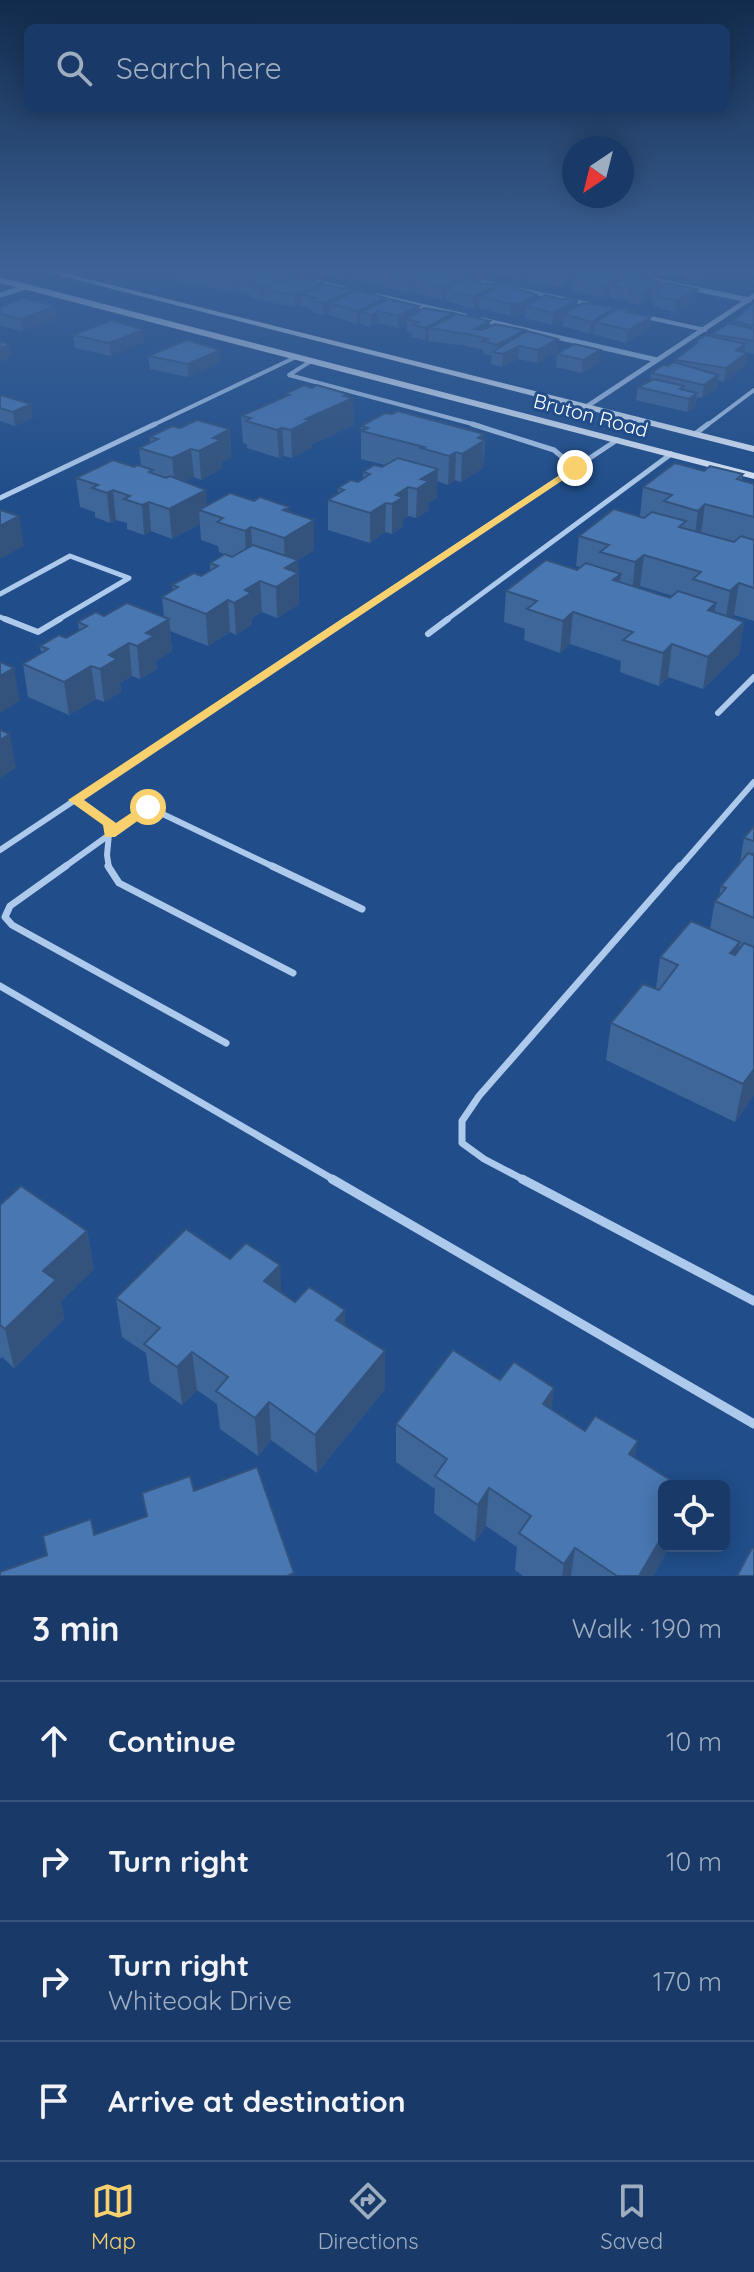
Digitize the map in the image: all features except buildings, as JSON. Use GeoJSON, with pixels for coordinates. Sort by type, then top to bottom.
{"type":"FeatureCollection","features":[{"type":"Feature","properties":{"kind":"main road","name":"Bruton Road"},"geometry":{"type":"LineString","coordinates":[[248,345],[754,476]]}},
{"type":"Feature","properties":{"kind":"main road"},"geometry":{"type":"LineString","coordinates":[[296,357],[319,345]]}},
{"type":"Feature","properties":{"kind":"main road","name":"Bruton Road"},"geometry":{"type":"LineString","coordinates":[[340,345],[754,449]]}},
{"type":"Feature","properties":{"kind":"main road"},"geometry":{"type":"LineString","coordinates":[[559,425],[586,407]]}},
{"type":"Feature","properties":{"kind":"main road"},"geometry":{"type":"LineString","coordinates":[[671,454],[695,434]]}},
{"type":"Feature","properties":{"kind":"street"},"geometry":{"type":"LineString","coordinates":[[589,345],[657,360]]}},
{"type":"Feature","properties":{"kind":"street"},"geometry":{"type":"LineString","coordinates":[[586,407],[682,345]]}},
{"type":"Feature","properties":{"kind":"lane"},"geometry":{"type":"LineString","coordinates":[[0,498],[296,357]]}},
{"type":"Feature","properties":{"kind":"lane"},"geometry":{"type":"LineString","coordinates":[[311,361],[289,375],[513,435],[554,450],[575,468]]}},
{"type":"Feature","properties":{"kind":"lane"},"geometry":{"type":"LineString","coordinates":[[695,434],[754,390]]}},
{"type":"Feature","properties":{"kind":"lane"},"geometry":{"type":"LineString","coordinates":[[0,850],[617,440]]}},
{"type":"Feature","properties":{"kind":"lane"},"geometry":{"type":"LineString","coordinates":[[428,634],[671,454]]}},
{"type":"Feature","properties":{"kind":"lane"},"geometry":{"type":"LineString","coordinates":[[0,594],[70,556],[129,578],[38,632],[0,617]]}},
{"type":"Feature","properties":{"kind":"lane"},"geometry":{"type":"LineString","coordinates":[[718,713],[754,677]]}},
{"type":"Feature","properties":{"kind":"lane"},"geometry":{"type":"LineString","coordinates":[[754,782],[479,1096],[462,1121],[462,1143],[484,1159],[754,1301]]}},
{"type":"Feature","properties":{"kind":"lane"},"geometry":{"type":"LineString","coordinates":[[75,800],[110,823],[106,857],[108,872],[119,883],[293,973]]}},
{"type":"Feature","properties":{"kind":"lane"},"geometry":{"type":"LineString","coordinates":[[226,1043],[12,925],[5,917],[10,906],[148,807],[362,909]]}},
{"type":"Feature","properties":{"kind":"lane"},"geometry":{"type":"LineString","coordinates":[[0,986],[754,1424]]}},
{"type":"Feature","properties":{"kind":"route"},"geometry":{"type":"LineString","coordinates":[[148,807],[110,834],[110,823],[75,800],[575,468]]}}]}
